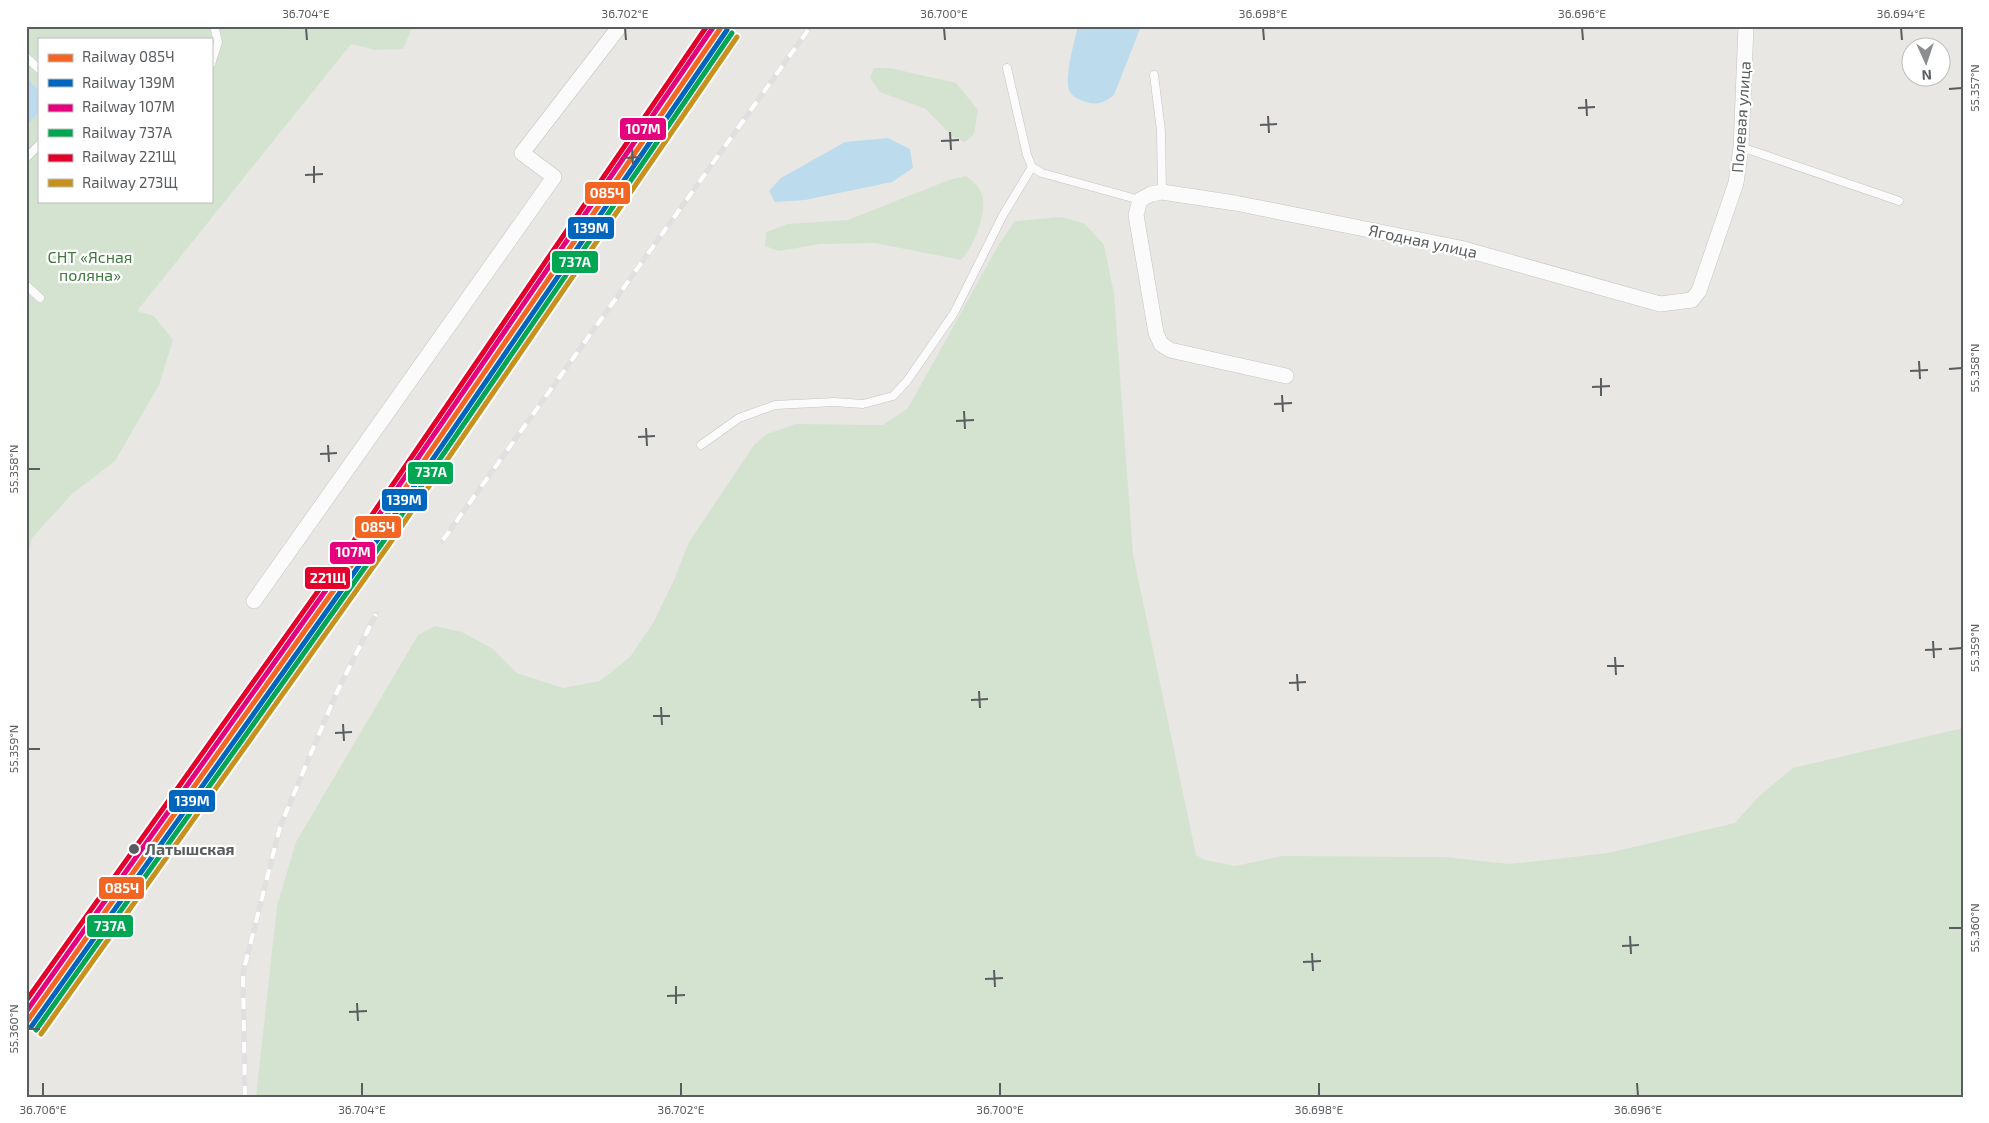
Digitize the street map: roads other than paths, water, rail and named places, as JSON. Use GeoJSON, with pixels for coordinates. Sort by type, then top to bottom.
{"type":"FeatureCollection","features":[{"type":"Feature","properties":{"kind":"street"},"geometry":{"type":"LineString","coordinates":[[254,601],[554,176],[522,153],[620,26]]}},
{"type":"Feature","properties":{"kind":"street","name":"Полевая улица"},"geometry":{"type":"LineString","coordinates":[[1700,291],[1736,183],[1741,147],[1746,26]]}},
{"type":"Feature","properties":{"kind":"street","name":"Ягодная улица"},"geometry":{"type":"LineString","coordinates":[[1140,200],[1151,194],[1162,192],[1235,203],[1460,248],[1660,304],[1692,300],[1700,291]]}},
{"type":"Feature","properties":{"kind":"street"},"geometry":{"type":"LineString","coordinates":[[1140,200],[1136,215],[1156,333],[1161,344],[1170,350],[1286,376]]}},
{"type":"Feature","properties":{"kind":"lane"},"geometry":{"type":"LineString","coordinates":[[212,61],[218,42],[214,26]]}},
{"type":"Feature","properties":{"kind":"lane"},"geometry":{"type":"LineString","coordinates":[[26,57],[38,68]]}},
{"type":"Feature","properties":{"kind":"lane"},"geometry":{"type":"LineString","coordinates":[[1007,68],[1027,155],[1032,167],[1042,173],[1140,200]]}},
{"type":"Feature","properties":{"kind":"lane"},"geometry":{"type":"LineString","coordinates":[[1154,75],[1161,131],[1162,192]]}},
{"type":"Feature","properties":{"kind":"lane"},"geometry":{"type":"LineString","coordinates":[[26,158],[38,146]]}},
{"type":"Feature","properties":{"kind":"lane"},"geometry":{"type":"LineString","coordinates":[[1741,147],[1899,201]]}},
{"type":"Feature","properties":{"kind":"lane"},"geometry":{"type":"LineString","coordinates":[[701,445],[739,418],[775,405],[834,402],[863,404],[893,396],[907,381],[954,314],[1003,215],[1032,167]]}},
{"type":"Feature","properties":{"kind":"lane"},"geometry":{"type":"LineString","coordinates":[[26,285],[40,298]]}},
{"type":"Feature","properties":{"kind":"water"},"geometry":{"type":"Polygon","coordinates":[[[1078,26],[1141,26],[1114,95],[1101,103],[1094,104],[1075,97],[1071,94],[1068,86],[1070,60],[1078,26]]]}},
{"type":"Feature","properties":{"kind":"water"},"geometry":{"type":"Polygon","coordinates":[[[26,76],[38,90],[38,114],[26,126],[26,76]]]}},
{"type":"Feature","properties":{"kind":"water"},"geometry":{"type":"Polygon","coordinates":[[[888,138],[910,149],[913,168],[892,182],[805,200],[775,202],[769,191],[781,178],[845,142],[888,138]]]}},
{"type":"Feature","properties":{"kind":"railway"},"geometry":{"type":"LineString","coordinates":[[443,540],[811,26]]}},
{"type":"Feature","properties":{"kind":"railway"},"geometry":{"type":"LineString","coordinates":[[245,1097],[243,973],[280,827],[336,694],[376,614]]}},
{"type":"Feature","properties":{"kind":"rail line","name":"221Щ"},"geometry":{"type":"LineString","coordinates":[[26,1001],[363,528],[707,26]]}},
{"type":"Feature","properties":{"kind":"rail line","name":"107М"},"geometry":{"type":"LineString","coordinates":[[26,1012],[368,531],[714,26]]}},
{"type":"Feature","properties":{"kind":"rail line","name":"085Ч"},"geometry":{"type":"LineString","coordinates":[[26,1023],[373,535],[722,26]]}},
{"type":"Feature","properties":{"kind":"rail line","name":"139М"},"geometry":{"type":"LineString","coordinates":[[31,1027],[378,539],[727,30]]}},
{"type":"Feature","properties":{"kind":"rail line","name":"737А"},"geometry":{"type":"LineString","coordinates":[[36,1030],[383,542],[732,33]]}},
{"type":"Feature","properties":{"kind":"rail line","name":"273Щ"},"geometry":{"type":"LineString","coordinates":[[41,1034],[388,546],[737,37]]}},
{"type":"Feature","properties":{"kind":"place","name":"Латышская"},"geometry":{"type":"Point","coordinates":[134,849]}},
{"type":"Feature","properties":{"kind":"park label","name":"СНТ «Ясная поляна»"},"geometry":{"type":"Point","coordinates":[90,266]}}]}
